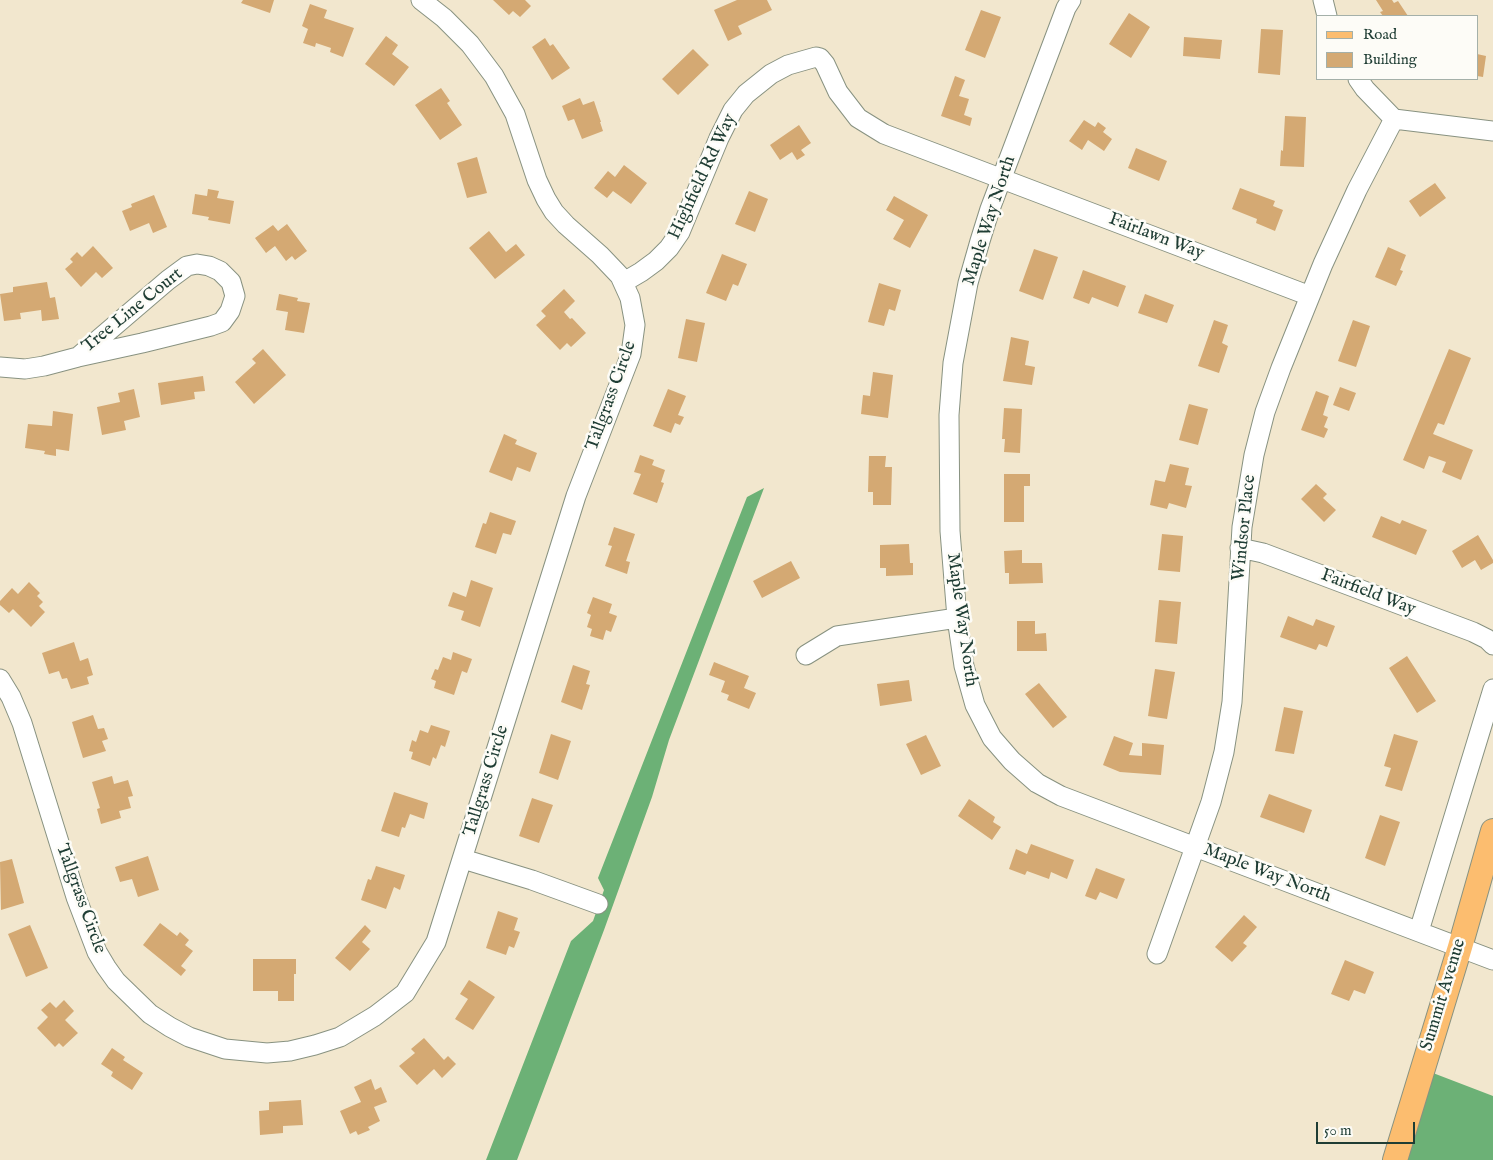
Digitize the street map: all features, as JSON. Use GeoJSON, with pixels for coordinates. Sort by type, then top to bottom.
{"type":"FeatureCollection","features":[{"type":"Feature","properties":{"kind":"main road","name":"Summit Avenue"},"geometry":{"type":"LineString","coordinates":[[1395,1160],[1493,831]]}},
{"type":"Feature","properties":{"kind":"street","name":"Tallgrass Circle"},"geometry":{"type":"LineString","coordinates":[[0,679],[11,697],[22,723],[87,928],[106,967],[126,991],[150,1014],[170,1027],[207,1044],[245,1052],[267,1053],[290,1051],[340,1037],[375,1016],[405,993],[436,942],[576,496],[631,354],[635,325],[632,304],[624,282],[610,264],[554,212],[537,180],[515,114],[494,76],[470,44],[444,18],[421,0]]}},
{"type":"Feature","properties":{"kind":"street","name":"Maple Way North"},"geometry":{"type":"LineString","coordinates":[[1071,0],[1066,8],[985,225],[968,283],[953,363],[948,461],[950,531],[957,618],[964,666],[975,705],[992,738],[1012,761],[1037,782],[1060,796],[1493,960]]}},
{"type":"Feature","properties":{"kind":"street"},"geometry":{"type":"LineString","coordinates":[[1323,0],[1328,15]]}},
{"type":"Feature","properties":{"kind":"street","name":"Highfield Rd Way"},"geometry":{"type":"LineString","coordinates":[[624,282],[656,261],[669,248],[680,232],[722,131],[746,94],[771,74],[805,59],[820,58],[825,64],[838,92],[858,118],[884,134],[1002,179]]}},
{"type":"Feature","properties":{"kind":"street"},"geometry":{"type":"LineString","coordinates":[[1359,80],[1394,119],[1493,131]]}},
{"type":"Feature","properties":{"kind":"street","name":"Windsor Place"},"geometry":{"type":"LineString","coordinates":[[1157,954],[1196,847],[1218,778],[1232,702],[1240,548],[1250,473],[1265,412],[1310,296],[1357,190],[1394,119]]}},
{"type":"Feature","properties":{"kind":"street","name":"Fairlawn Way"},"geometry":{"type":"LineString","coordinates":[[1002,179],[1310,296]]}},
{"type":"Feature","properties":{"kind":"street","name":"Tree Line Court"},"geometry":{"type":"LineString","coordinates":[[0,367],[26,368],[44,366],[222,322],[230,311],[235,296],[231,282],[220,271],[209,266],[197,264],[187,266],[78,357]]}},
{"type":"Feature","properties":{"kind":"street","name":"Fairfield Way"},"geometry":{"type":"LineString","coordinates":[[1240,548],[1263,554],[1473,632],[1487,639],[1493,645]]}},
{"type":"Feature","properties":{"kind":"street"},"geometry":{"type":"LineString","coordinates":[[806,655],[837,636],[957,618]]}},
{"type":"Feature","properties":{"kind":"street"},"geometry":{"type":"LineString","coordinates":[[1418,931],[1493,689]]}},
{"type":"Feature","properties":{"kind":"street"},"geometry":{"type":"LineString","coordinates":[[463,859],[532,880],[598,904]]}},
{"type":"Feature","properties":{"kind":"green space"},"geometry":{"type":"Polygon","coordinates":[[[764,488],[669,740],[652,797],[604,930],[517,1160],[486,1160],[571,941],[593,921],[604,890],[598,878],[747,497],[764,488]]]}},
{"type":"Feature","properties":{"kind":"green space"},"geometry":{"type":"Polygon","coordinates":[[[1433,1073],[1493,1096],[1493,1160],[1407,1160],[1433,1073]]]}},
{"type":"Feature","properties":{"kind":"building"},"geometry":{"type":"Polygon","coordinates":[[[243,0],[274,0],[270,13],[241,3],[243,0]]]}},
{"type":"Feature","properties":{"kind":"building"},"geometry":{"type":"Polygon","coordinates":[[[493,0],[525,0],[531,6],[520,17],[513,11],[509,15],[493,0]]]}},
{"type":"Feature","properties":{"kind":"building"},"geometry":{"type":"Polygon","coordinates":[[[737,0],[767,0],[772,10],[738,26],[742,34],[728,41],[714,10],[737,0]]]}},
{"type":"Feature","properties":{"kind":"building"},"geometry":{"type":"Polygon","coordinates":[[[1376,0],[1392,0],[1394,3],[1398,1],[1407,15],[1382,15],[1380,12],[1383,11],[1376,0]]]}},
{"type":"Feature","properties":{"kind":"building"},"geometry":{"type":"Polygon","coordinates":[[[310,4],[327,10],[324,18],[354,28],[343,57],[330,52],[331,48],[316,43],[315,47],[303,43],[308,29],[302,26],[310,4]]]}},
{"type":"Feature","properties":{"kind":"building"},"geometry":{"type":"Polygon","coordinates":[[[981,10],[1001,17],[985,58],[965,50],[981,10]]]}},
{"type":"Feature","properties":{"kind":"building"},"geometry":{"type":"Polygon","coordinates":[[[1129,13],[1150,27],[1131,58],[1109,44],[1129,13]]]}},
{"type":"Feature","properties":{"kind":"building"},"geometry":{"type":"Polygon","coordinates":[[[1261,29],[1283,30],[1280,75],[1258,73],[1261,29]]]}},
{"type":"Feature","properties":{"kind":"building"},"geometry":{"type":"Polygon","coordinates":[[[386,36],[398,45],[392,54],[409,67],[394,86],[365,64],[386,36]]]}},
{"type":"Feature","properties":{"kind":"building"},"geometry":{"type":"Polygon","coordinates":[[[1184,37],[1222,40],[1220,59],[1183,56],[1184,37]]]}},
{"type":"Feature","properties":{"kind":"building"},"geometry":{"type":"Polygon","coordinates":[[[545,38],[550,46],[553,44],[570,68],[552,80],[532,47],[545,38]]]}},
{"type":"Feature","properties":{"kind":"building"},"geometry":{"type":"Polygon","coordinates":[[[693,49],[709,65],[678,95],[662,79],[693,49]]]}},
{"type":"Feature","properties":{"kind":"building"},"geometry":{"type":"Polygon","coordinates":[[[1478,54],[1486,56],[1483,77],[1478,76],[1478,54]]]}},
{"type":"Feature","properties":{"kind":"building"},"geometry":{"type":"Polygon","coordinates":[[[955,76],[965,80],[959,96],[969,99],[964,115],[972,118],[970,126],[941,116],[955,76]]]}},
{"type":"Feature","properties":{"kind":"building"},"geometry":{"type":"Polygon","coordinates":[[[441,88],[450,101],[447,103],[462,125],[440,140],[415,105],[441,88]]]}},
{"type":"Feature","properties":{"kind":"building"},"geometry":{"type":"Polygon","coordinates":[[[580,98],[583,105],[594,101],[603,131],[582,139],[574,119],[568,121],[562,106],[580,98]]]}},
{"type":"Feature","properties":{"kind":"building"},"geometry":{"type":"Polygon","coordinates":[[[1285,116],[1306,117],[1304,167],[1280,166],[1285,116]]]}},
{"type":"Feature","properties":{"kind":"building"},"geometry":{"type":"Polygon","coordinates":[[[1084,120],[1095,127],[1098,122],[1106,128],[1103,132],[1112,139],[1104,151],[1088,140],[1082,150],[1069,141],[1084,120]]]}},
{"type":"Feature","properties":{"kind":"building"},"geometry":{"type":"Polygon","coordinates":[[[799,125],[811,143],[801,150],[805,155],[797,160],[792,152],[780,160],[770,145],[799,125]]]}},
{"type":"Feature","properties":{"kind":"building"},"geometry":{"type":"Polygon","coordinates":[[[1136,148],[1167,161],[1159,181],[1128,168],[1136,148]]]}},
{"type":"Feature","properties":{"kind":"building"},"geometry":{"type":"Polygon","coordinates":[[[477,157],[487,193],[467,198],[457,163],[477,157]]]}},
{"type":"Feature","properties":{"kind":"building"},"geometry":{"type":"Polygon","coordinates":[[[624,165],[647,183],[631,204],[613,191],[607,198],[594,188],[608,171],[615,177],[624,165]]]}},
{"type":"Feature","properties":{"kind":"building"},"geometry":{"type":"Polygon","coordinates":[[[1435,183],[1446,198],[1420,217],[1409,201],[1435,183]]]}},
{"type":"Feature","properties":{"kind":"building"},"geometry":{"type":"Polygon","coordinates":[[[1240,188],[1275,201],[1273,206],[1283,210],[1275,231],[1256,223],[1257,219],[1232,209],[1240,188]]]}},
{"type":"Feature","properties":{"kind":"building"},"geometry":{"type":"Polygon","coordinates":[[[208,189],[219,191],[217,198],[234,201],[230,224],[208,220],[209,217],[192,214],[195,194],[207,196],[208,189]]]}},
{"type":"Feature","properties":{"kind":"building"},"geometry":{"type":"Polygon","coordinates":[[[749,191],[768,199],[755,232],[735,224],[749,191]]]}},
{"type":"Feature","properties":{"kind":"building"},"geometry":{"type":"Polygon","coordinates":[[[154,195],[167,227],[153,233],[149,223],[130,231],[122,211],[132,207],[131,204],[154,195]]]}},
{"type":"Feature","properties":{"kind":"building"},"geometry":{"type":"Polygon","coordinates":[[[894,196],[928,215],[910,248],[893,239],[904,220],[886,210],[894,196]]]}},
{"type":"Feature","properties":{"kind":"building"},"geometry":{"type":"Polygon","coordinates":[[[287,224],[307,251],[295,260],[292,256],[286,261],[275,246],[266,253],[255,238],[273,225],[278,231],[287,224]]]}},
{"type":"Feature","properties":{"kind":"building"},"geometry":{"type":"Polygon","coordinates":[[[489,231],[506,252],[516,244],[525,255],[495,279],[469,248],[489,231]]]}},
{"type":"Feature","properties":{"kind":"building"},"geometry":{"type":"Polygon","coordinates":[[[93,246],[113,268],[102,278],[96,272],[81,287],[65,269],[73,262],[70,259],[77,252],[82,257],[93,246]]]}},
{"type":"Feature","properties":{"kind":"building"},"geometry":{"type":"Polygon","coordinates":[[[1388,247],[1406,255],[1400,270],[1403,271],[1396,286],[1375,277],[1388,247]]]}},
{"type":"Feature","properties":{"kind":"building"},"geometry":{"type":"Polygon","coordinates":[[[1034,249],[1058,257],[1043,300],[1019,291],[1034,249]]]}},
{"type":"Feature","properties":{"kind":"building"},"geometry":{"type":"Polygon","coordinates":[[[722,254],[747,264],[738,286],[733,284],[726,301],[706,293],[722,254]]]}},
{"type":"Feature","properties":{"kind":"building"},"geometry":{"type":"Polygon","coordinates":[[[1083,270],[1126,286],[1118,307],[1092,297],[1089,304],[1073,298],[1083,270]]]}},
{"type":"Feature","properties":{"kind":"building"},"geometry":{"type":"Polygon","coordinates":[[[47,282],[50,298],[55,297],[59,319],[42,321],[41,310],[20,313],[21,319],[4,321],[0,294],[13,292],[13,287],[47,282]]]}},
{"type":"Feature","properties":{"kind":"building"},"geometry":{"type":"Polygon","coordinates":[[[879,283],[901,290],[895,311],[889,309],[884,326],[868,322],[879,283]]]}},
{"type":"Feature","properties":{"kind":"building"},"geometry":{"type":"Polygon","coordinates":[[[564,289],[575,301],[564,312],[586,333],[571,347],[567,343],[560,350],[536,325],[546,316],[541,311],[564,289]]]}},
{"type":"Feature","properties":{"kind":"building"},"geometry":{"type":"Polygon","coordinates":[[[279,294],[298,298],[297,301],[310,303],[304,333],[285,330],[288,312],[276,310],[279,294]]]}},
{"type":"Feature","properties":{"kind":"building"},"geometry":{"type":"Polygon","coordinates":[[[1145,294],[1174,305],[1167,323],[1138,313],[1145,294]]]}},
{"type":"Feature","properties":{"kind":"building"},"geometry":{"type":"Polygon","coordinates":[[[686,319],[705,323],[697,362],[678,358],[686,319]]]}},
{"type":"Feature","properties":{"kind":"building"},"geometry":{"type":"Polygon","coordinates":[[[1214,320],[1228,325],[1222,343],[1228,346],[1219,373],[1198,366],[1214,320]]]}},
{"type":"Feature","properties":{"kind":"building"},"geometry":{"type":"Polygon","coordinates":[[[1353,320],[1370,326],[1356,367],[1338,361],[1353,320]]]}},
{"type":"Feature","properties":{"kind":"building"},"geometry":{"type":"Polygon","coordinates":[[[1011,337],[1029,341],[1025,365],[1035,367],[1032,385],[1003,381],[1011,337]]]}},
{"type":"Feature","properties":{"kind":"building"},"geometry":{"type":"Polygon","coordinates":[[[263,349],[286,375],[254,404],[235,382],[256,363],[252,359],[263,349]]]}},
{"type":"Feature","properties":{"kind":"building"},"geometry":{"type":"Polygon","coordinates":[[[1449,349],[1471,358],[1444,425],[1438,423],[1433,434],[1473,450],[1461,480],[1442,472],[1446,462],[1429,456],[1424,469],[1403,460],[1449,349]]]}},
{"type":"Feature","properties":{"kind":"building"},"geometry":{"type":"Polygon","coordinates":[[[873,372],[893,375],[888,418],[861,414],[863,395],[870,396],[873,372]]]}},
{"type":"Feature","properties":{"kind":"building"},"geometry":{"type":"Polygon","coordinates":[[[203,376],[205,391],[194,392],[195,399],[161,405],[158,383],[203,376]]]}},
{"type":"Feature","properties":{"kind":"building"},"geometry":{"type":"Polygon","coordinates":[[[1340,387],[1356,393],[1349,411],[1333,405],[1340,387]]]}},
{"type":"Feature","properties":{"kind":"building"},"geometry":{"type":"Polygon","coordinates":[[[134,389],[140,417],[124,421],[126,430],[102,435],[97,407],[120,402],[118,393],[134,389]]]}},
{"type":"Feature","properties":{"kind":"building"},"geometry":{"type":"Polygon","coordinates":[[[668,389],[686,396],[678,415],[684,417],[680,425],[675,423],[671,433],[653,426],[668,389]]]}},
{"type":"Feature","properties":{"kind":"building"},"geometry":{"type":"Polygon","coordinates":[[[1316,391],[1329,396],[1323,415],[1328,417],[1324,427],[1328,429],[1324,438],[1301,430],[1316,391]]]}},
{"type":"Feature","properties":{"kind":"building"},"geometry":{"type":"Polygon","coordinates":[[[1189,404],[1208,409],[1198,445],[1179,440],[1189,404]]]}},
{"type":"Feature","properties":{"kind":"building"},"geometry":{"type":"Polygon","coordinates":[[[1004,408],[1022,409],[1020,453],[1004,452],[1005,439],[1002,439],[1004,408]]]}},
{"type":"Feature","properties":{"kind":"building"},"geometry":{"type":"Polygon","coordinates":[[[53,411],[73,414],[69,451],[56,449],[56,456],[44,454],[45,451],[25,448],[28,424],[52,426],[53,411]]]}},
{"type":"Feature","properties":{"kind":"building"},"geometry":{"type":"Polygon","coordinates":[[[504,434],[517,440],[515,444],[537,453],[530,472],[517,467],[512,481],[489,472],[504,434]]]}},
{"type":"Feature","properties":{"kind":"building"},"geometry":{"type":"Polygon","coordinates":[[[640,455],[654,460],[652,465],[665,470],[661,482],[664,483],[657,503],[633,494],[641,474],[634,472],[640,455]]]}},
{"type":"Feature","properties":{"kind":"building"},"geometry":{"type":"Polygon","coordinates":[[[869,456],[886,456],[885,467],[892,467],[891,505],[873,505],[873,492],[868,492],[869,456]]]}},
{"type":"Feature","properties":{"kind":"building"},"geometry":{"type":"Polygon","coordinates":[[[1170,464],[1189,468],[1185,485],[1192,486],[1186,508],[1169,503],[1167,509],[1150,505],[1155,480],[1165,482],[1170,464]]]}},
{"type":"Feature","properties":{"kind":"building"},"geometry":{"type":"Polygon","coordinates":[[[1004,474],[1030,474],[1030,486],[1024,486],[1024,522],[1004,522],[1004,474]]]}},
{"type":"Feature","properties":{"kind":"building"},"geometry":{"type":"Polygon","coordinates":[[[1316,484],[1327,494],[1323,498],[1336,510],[1324,522],[1301,499],[1316,484]]]}},
{"type":"Feature","properties":{"kind":"building"},"geometry":{"type":"Polygon","coordinates":[[[490,512],[516,521],[511,535],[503,533],[496,554],[475,547],[483,523],[486,524],[490,512]]]}},
{"type":"Feature","properties":{"kind":"building"},"geometry":{"type":"Polygon","coordinates":[[[1381,516],[1400,524],[1402,520],[1427,530],[1416,555],[1372,537],[1381,516]]]}},
{"type":"Feature","properties":{"kind":"building"},"geometry":{"type":"Polygon","coordinates":[[[614,527],[635,534],[626,561],[630,562],[627,574],[605,566],[612,546],[608,545],[614,527]]]}},
{"type":"Feature","properties":{"kind":"building"},"geometry":{"type":"Polygon","coordinates":[[[1162,534],[1183,536],[1180,572],[1158,570],[1162,534]]]}},
{"type":"Feature","properties":{"kind":"building"},"geometry":{"type":"Polygon","coordinates":[[[1478,535],[1493,563],[1481,570],[1475,560],[1462,568],[1452,551],[1478,535]]]}},
{"type":"Feature","properties":{"kind":"building"},"geometry":{"type":"Polygon","coordinates":[[[909,544],[910,563],[913,563],[913,575],[886,576],[886,568],[880,568],[880,545],[909,544]]]}},
{"type":"Feature","properties":{"kind":"building"},"geometry":{"type":"Polygon","coordinates":[[[1022,550],[1022,563],[1042,563],[1043,583],[1009,584],[1009,573],[1005,573],[1004,551],[1022,550]]]}},
{"type":"Feature","properties":{"kind":"building"},"geometry":{"type":"Polygon","coordinates":[[[791,561],[800,578],[762,598],[753,581],[791,561]]]}},
{"type":"Feature","properties":{"kind":"building"},"geometry":{"type":"Polygon","coordinates":[[[471,580],[493,588],[480,627],[461,620],[464,611],[448,606],[453,592],[466,597],[471,580]]]}},
{"type":"Feature","properties":{"kind":"building"},"geometry":{"type":"Polygon","coordinates":[[[29,582],[40,593],[37,596],[43,602],[39,606],[45,612],[31,627],[13,609],[9,613],[0,605],[0,601],[12,588],[18,594],[29,582]]]}},
{"type":"Feature","properties":{"kind":"building"},"geometry":{"type":"Polygon","coordinates":[[[593,597],[612,604],[609,613],[617,616],[611,632],[606,630],[603,640],[590,636],[592,629],[587,627],[591,615],[587,613],[593,597]]]}},
{"type":"Feature","properties":{"kind":"building"},"geometry":{"type":"Polygon","coordinates":[[[1159,600],[1181,602],[1177,644],[1155,642],[1159,600]]]}},
{"type":"Feature","properties":{"kind":"building"},"geometry":{"type":"Polygon","coordinates":[[[1288,616],[1313,626],[1316,619],[1335,626],[1327,647],[1319,644],[1316,650],[1280,637],[1288,616]]]}},
{"type":"Feature","properties":{"kind":"building"},"geometry":{"type":"Polygon","coordinates":[[[1017,621],[1035,621],[1035,634],[1046,633],[1047,651],[1017,651],[1017,621]]]}},
{"type":"Feature","properties":{"kind":"building"},"geometry":{"type":"Polygon","coordinates":[[[74,642],[80,661],[88,658],[93,675],[87,677],[89,684],[71,689],[67,678],[62,679],[59,671],[49,674],[42,653],[74,642]]]}},
{"type":"Feature","properties":{"kind":"building"},"geometry":{"type":"Polygon","coordinates":[[[453,652],[472,659],[467,673],[462,671],[454,695],[434,688],[436,681],[431,679],[435,669],[438,670],[443,657],[451,660],[453,652]]]}},
{"type":"Feature","properties":{"kind":"building"},"geometry":{"type":"Polygon","coordinates":[[[1407,656],[1436,701],[1417,713],[1389,668],[1407,656]]]}},
{"type":"Feature","properties":{"kind":"building"},"geometry":{"type":"Polygon","coordinates":[[[714,662],[749,676],[744,688],[756,693],[749,709],[727,700],[729,695],[721,692],[725,681],[709,675],[714,662]]]}},
{"type":"Feature","properties":{"kind":"building"},"geometry":{"type":"Polygon","coordinates":[[[573,665],[590,671],[586,684],[590,685],[582,710],[561,702],[573,665]]]}},
{"type":"Feature","properties":{"kind":"building"},"geometry":{"type":"Polygon","coordinates":[[[1155,669],[1175,672],[1167,719],[1148,716],[1155,669]]]}},
{"type":"Feature","properties":{"kind":"building"},"geometry":{"type":"Polygon","coordinates":[[[909,680],[912,701],[880,706],[877,684],[909,680]]]}},
{"type":"Feature","properties":{"kind":"building"},"geometry":{"type":"Polygon","coordinates":[[[1039,683],[1067,717],[1053,728],[1025,694],[1039,683]]]}},
{"type":"Feature","properties":{"kind":"building"},"geometry":{"type":"Polygon","coordinates":[[[1284,707],[1303,711],[1294,754],[1275,751],[1284,707]]]}},
{"type":"Feature","properties":{"kind":"building"},"geometry":{"type":"Polygon","coordinates":[[[93,715],[98,729],[104,728],[108,739],[102,741],[106,751],[83,758],[72,722],[93,715]]]}},
{"type":"Feature","properties":{"kind":"building"},"geometry":{"type":"Polygon","coordinates":[[[431,725],[450,731],[445,747],[441,745],[436,759],[433,757],[430,766],[411,759],[413,752],[409,751],[412,740],[416,742],[420,730],[428,733],[431,725]]]}},
{"type":"Feature","properties":{"kind":"building"},"geometry":{"type":"Polygon","coordinates":[[[551,734],[571,741],[558,780],[539,773],[551,734]]]}},
{"type":"Feature","properties":{"kind":"building"},"geometry":{"type":"Polygon","coordinates":[[[1394,734],[1418,741],[1402,791],[1385,786],[1391,768],[1384,766],[1394,734]]]}},
{"type":"Feature","properties":{"kind":"building"},"geometry":{"type":"Polygon","coordinates":[[[926,735],[941,766],[921,775],[906,744],[926,735]]]}},
{"type":"Feature","properties":{"kind":"building"},"geometry":{"type":"Polygon","coordinates":[[[1114,736],[1133,743],[1129,755],[1142,756],[1142,743],[1164,745],[1161,775],[1120,772],[1103,765],[1114,736]]]}},
{"type":"Feature","properties":{"kind":"building"},"geometry":{"type":"Polygon","coordinates":[[[112,776],[114,784],[128,780],[133,796],[128,797],[131,808],[119,811],[121,818],[101,824],[97,809],[100,808],[92,782],[112,776]]]}},
{"type":"Feature","properties":{"kind":"building"},"geometry":{"type":"Polygon","coordinates":[[[394,792],[428,803],[424,819],[410,814],[405,828],[402,827],[399,837],[381,831],[394,792]]]}},
{"type":"Feature","properties":{"kind":"building"},"geometry":{"type":"Polygon","coordinates":[[[1269,794],[1312,810],[1304,833],[1260,817],[1269,794]]]}},
{"type":"Feature","properties":{"kind":"building"},"geometry":{"type":"Polygon","coordinates":[[[532,798],[553,805],[539,843],[519,836],[532,798]]]}},
{"type":"Feature","properties":{"kind":"building"},"geometry":{"type":"Polygon","coordinates":[[[969,799],[995,817],[993,822],[1001,827],[992,840],[958,816],[969,799]]]}},
{"type":"Feature","properties":{"kind":"building"},"geometry":{"type":"Polygon","coordinates":[[[1380,815],[1400,822],[1385,866],[1365,858],[1380,815]]]}},
{"type":"Feature","properties":{"kind":"building"},"geometry":{"type":"Polygon","coordinates":[[[1031,844],[1074,860],[1067,879],[1051,872],[1049,879],[1027,871],[1025,875],[1009,869],[1016,849],[1027,854],[1031,844]]]}},
{"type":"Feature","properties":{"kind":"building"},"geometry":{"type":"Polygon","coordinates":[[[148,856],[159,890],[138,897],[132,879],[120,882],[115,867],[148,856]]]}},
{"type":"Feature","properties":{"kind":"building"},"geometry":{"type":"Polygon","coordinates":[[[12,859],[24,903],[1,910],[0,862],[12,859]]]}},
{"type":"Feature","properties":{"kind":"building"},"geometry":{"type":"Polygon","coordinates":[[[376,866],[405,875],[400,890],[394,887],[386,909],[361,900],[368,879],[371,880],[376,866]]]}},
{"type":"Feature","properties":{"kind":"building"},"geometry":{"type":"Polygon","coordinates":[[[1096,868],[1125,879],[1117,899],[1100,892],[1096,900],[1085,896],[1096,868]]]}},
{"type":"Feature","properties":{"kind":"building"},"geometry":{"type":"Polygon","coordinates":[[[498,911],[518,918],[514,930],[520,932],[514,948],[509,946],[506,955],[486,948],[498,911]]]}},
{"type":"Feature","properties":{"kind":"building"},"geometry":{"type":"Polygon","coordinates":[[[1244,915],[1257,927],[1243,943],[1247,946],[1232,962],[1215,947],[1244,915]]]}},
{"type":"Feature","properties":{"kind":"building"},"geometry":{"type":"Polygon","coordinates":[[[160,923],[177,936],[180,932],[189,940],[185,945],[193,951],[181,966],[186,970],[181,976],[143,945],[160,923]]]}},
{"type":"Feature","properties":{"kind":"building"},"geometry":{"type":"Polygon","coordinates":[[[30,925],[48,968],[26,977],[8,934],[30,925]]]}},
{"type":"Feature","properties":{"kind":"building"},"geometry":{"type":"Polygon","coordinates":[[[365,925],[371,931],[362,942],[370,949],[350,971],[335,958],[365,925]]]}},
{"type":"Feature","properties":{"kind":"building"},"geometry":{"type":"Polygon","coordinates":[[[253,959],[296,959],[294,1001],[278,1001],[278,991],[253,991],[253,959]]]}},
{"type":"Feature","properties":{"kind":"building"},"geometry":{"type":"Polygon","coordinates":[[[1345,960],[1374,972],[1365,994],[1354,990],[1349,1001],[1331,994],[1345,960]]]}},
{"type":"Feature","properties":{"kind":"building"},"geometry":{"type":"Polygon","coordinates":[[[469,980],[495,997],[473,1030],[455,1019],[468,999],[460,994],[469,980]]]}},
{"type":"Feature","properties":{"kind":"building"},"geometry":{"type":"Polygon","coordinates":[[[64,1000],[74,1011],[65,1020],[78,1033],[63,1047],[59,1043],[55,1047],[37,1028],[48,1017],[41,1010],[50,1002],[56,1008],[64,1000]]]}},
{"type":"Feature","properties":{"kind":"building"},"geometry":{"type":"Polygon","coordinates":[[[424,1038],[444,1060],[448,1056],[456,1064],[442,1078],[434,1069],[417,1085],[399,1066],[415,1053],[411,1049],[424,1038]]]}},
{"type":"Feature","properties":{"kind":"building"},"geometry":{"type":"Polygon","coordinates":[[[112,1048],[125,1057],[123,1060],[143,1073],[132,1090],[111,1076],[113,1072],[101,1064],[112,1048]]]}},
{"type":"Feature","properties":{"kind":"building"},"geometry":{"type":"Polygon","coordinates":[[[371,1079],[375,1090],[381,1087],[387,1102],[374,1107],[380,1121],[368,1127],[370,1130],[358,1135],[356,1131],[350,1134],[340,1111],[361,1102],[354,1087],[371,1079]]]}},
{"type":"Feature","properties":{"kind":"building"},"geometry":{"type":"Polygon","coordinates":[[[301,1100],[303,1125],[283,1126],[283,1133],[260,1135],[259,1111],[269,1110],[269,1102],[301,1100]]]}}]}
